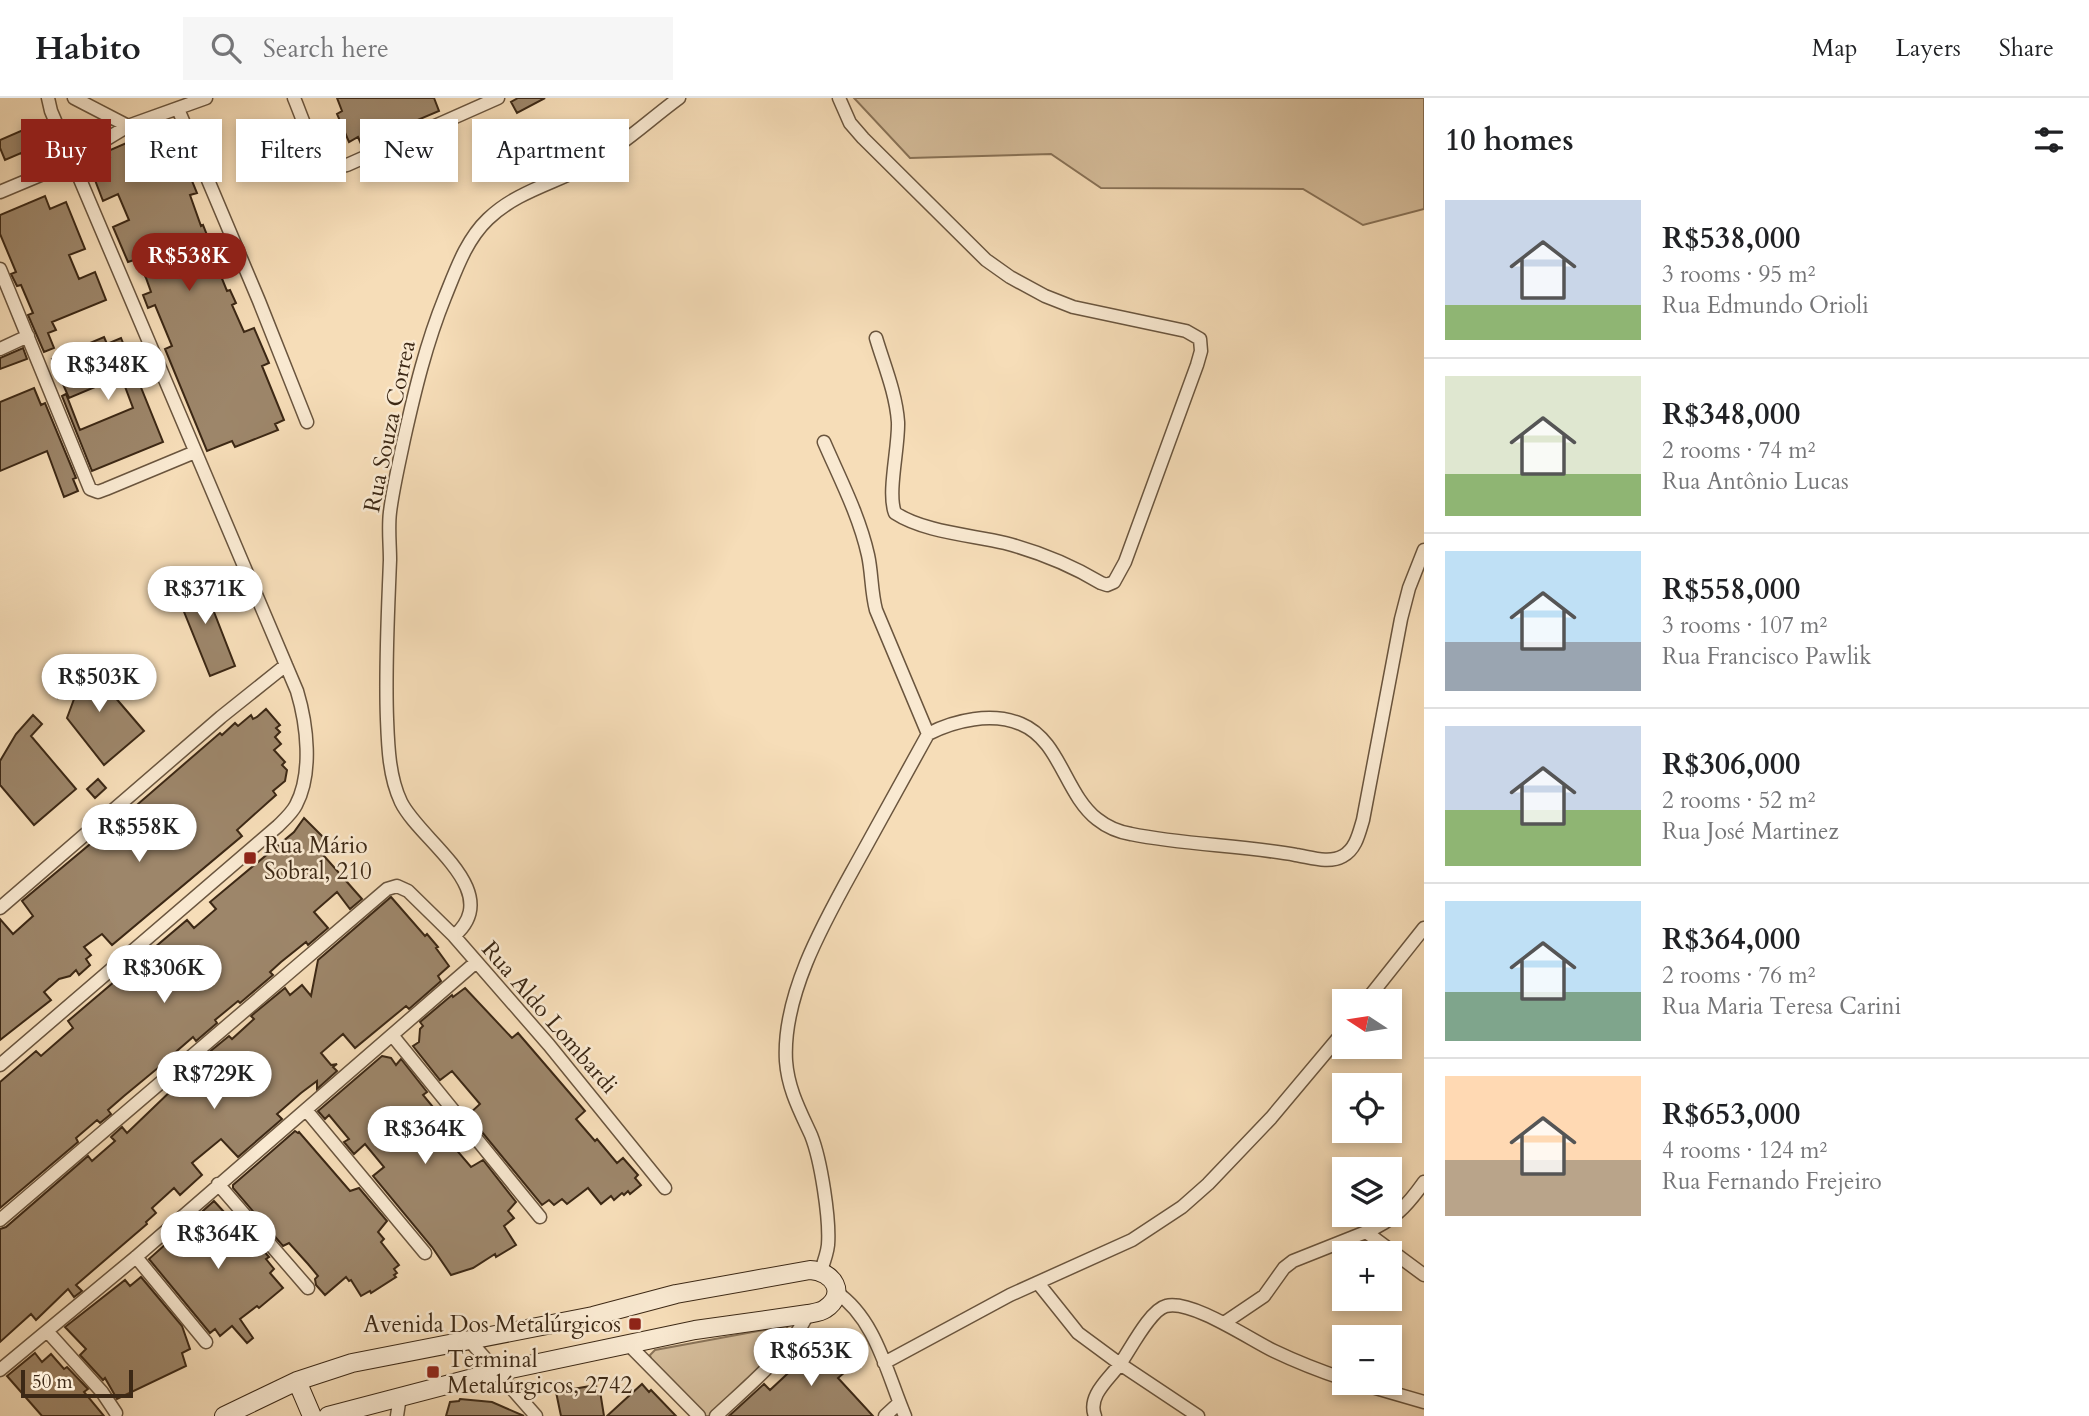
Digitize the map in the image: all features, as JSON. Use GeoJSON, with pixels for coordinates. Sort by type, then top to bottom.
{"type":"FeatureCollection","features":[{"type":"Feature","properties":{"kind":"street"},"geometry":{"type":"LineString","coordinates":[[48,98],[54,119]]}},
{"type":"Feature","properties":{"kind":"street"},"geometry":{"type":"LineString","coordinates":[[74,98],[125,124]]}},
{"type":"Feature","properties":{"kind":"street"},"geometry":{"type":"LineString","coordinates":[[149,119],[206,98]]}},
{"type":"Feature","properties":{"kind":"street"},"geometry":{"type":"LineString","coordinates":[[294,98],[320,156],[330,165],[338,167],[498,98]]}},
{"type":"Feature","properties":{"kind":"street","name":"Rua Souza Correa"},"geometry":{"type":"LineString","coordinates":[[454,936],[464,927],[472,904],[471,895],[438,849],[408,816],[392,776],[388,744],[386,632],[390,514],[420,367],[429,336],[458,265],[471,240],[486,220],[516,197],[607,155],[679,98]]}},
{"type":"Feature","properties":{"kind":"street"},"geometry":{"type":"LineString","coordinates":[[839,98],[850,122],[863,138],[986,260],[1010,277],[1045,296],[1073,307],[1186,331],[1200,339],[1201,351],[1197,365],[1117,578],[1110,584],[1101,583],[1037,553],[941,529],[902,518],[895,513],[892,498],[898,419],[876,338]]}},
{"type":"Feature","properties":{"kind":"street"},"geometry":{"type":"LineString","coordinates":[[178,109],[307,422]]}},
{"type":"Feature","properties":{"kind":"street"},"geometry":{"type":"LineString","coordinates":[[0,192],[22,182]]}},
{"type":"Feature","properties":{"kind":"street"},"geometry":{"type":"LineString","coordinates":[[0,1065],[278,827],[295,806],[302,787],[306,760],[304,715],[286,665],[81,182]]}},
{"type":"Feature","properties":{"kind":"street"},"geometry":{"type":"LineString","coordinates":[[0,269],[87,484],[94,491],[106,489],[195,452]]}},
{"type":"Feature","properties":{"kind":"street"},"geometry":{"type":"LineString","coordinates":[[0,349],[28,336]]}},
{"type":"Feature","properties":{"kind":"street"},"geometry":{"type":"LineString","coordinates":[[824,442],[859,521],[868,556],[876,610],[928,734]]}},
{"type":"Feature","properties":{"kind":"street"},"geometry":{"type":"LineString","coordinates":[[821,1270],[828,1248],[827,1214],[814,1144],[797,1107],[786,1063],[788,1024],[808,958],[825,920],[928,734],[958,722],[975,720],[997,719],[1024,725],[1035,731],[1049,749],[1087,810],[1112,829],[1131,834],[1247,846],[1318,859],[1332,860],[1343,856],[1354,847],[1363,820],[1401,620],[1409,588],[1424,550]]}},
{"type":"Feature","properties":{"kind":"street"},"geometry":{"type":"LineString","coordinates":[[0,908],[221,717],[286,665]]}},
{"type":"Feature","properties":{"kind":"street","name":"Rua Aldo Lombardi"},"geometry":{"type":"LineString","coordinates":[[0,1220],[393,887],[408,891],[454,936],[549,1045],[665,1188]]}},
{"type":"Feature","properties":{"kind":"street"},"geometry":{"type":"LineString","coordinates":[[1376,989],[1424,928]]}},
{"type":"Feature","properties":{"kind":"street"},"geometry":{"type":"LineString","coordinates":[[0,1370],[136,1257],[475,963]]}},
{"type":"Feature","properties":{"kind":"street"},"geometry":{"type":"LineString","coordinates":[[392,1035],[540,1217]]}},
{"type":"Feature","properties":{"kind":"street"},"geometry":{"type":"LineString","coordinates":[[884,1363],[974,1313],[1132,1240],[1182,1207],[1208,1184],[1271,1118],[1332,1045]]}},
{"type":"Feature","properties":{"kind":"street"},"geometry":{"type":"LineString","coordinates":[[306,1110],[425,1253]]}},
{"type":"Feature","properties":{"kind":"street"},"geometry":{"type":"LineString","coordinates":[[1224,1323],[1264,1297],[1284,1268],[1293,1261],[1391,1221],[1403,1211],[1424,1182]]}},
{"type":"Feature","properties":{"kind":"street"},"geometry":{"type":"LineString","coordinates":[[218,1184],[308,1288]]}},
{"type":"Feature","properties":{"kind":"street"},"geometry":{"type":"LineString","coordinates":[[1366,1232],[1424,1275]]}},
{"type":"Feature","properties":{"kind":"street"},"geometry":{"type":"LineString","coordinates":[[136,1257],[206,1342]]}},
{"type":"Feature","properties":{"kind":"street"},"geometry":{"type":"LineString","coordinates":[[224,1416],[297,1381],[352,1363],[593,1316],[676,1294],[810,1270],[821,1270],[830,1275],[834,1282],[836,1292],[832,1301],[825,1309],[808,1314],[695,1329],[496,1372],[328,1416]]}},
{"type":"Feature","properties":{"kind":"street"},"geometry":{"type":"LineString","coordinates":[[1038,1283],[1078,1333],[1198,1416]]}},
{"type":"Feature","properties":{"kind":"street"},"geometry":{"type":"LineString","coordinates":[[836,1292],[859,1313],[884,1363],[902,1410],[885,1416]]}},
{"type":"Feature","properties":{"kind":"street"},"geometry":{"type":"LineString","coordinates":[[1095,1416],[1093,1404],[1096,1394],[1151,1318],[1164,1306],[1189,1308],[1224,1323],[1272,1350],[1332,1374]]}},
{"type":"Feature","properties":{"kind":"street"},"geometry":{"type":"LineString","coordinates":[[716,1416],[785,1348],[800,1330],[808,1314]]}},
{"type":"Feature","properties":{"kind":"street"},"geometry":{"type":"LineString","coordinates":[[47,1331],[102,1392],[116,1413]]}},
{"type":"Feature","properties":{"kind":"street"},"geometry":{"type":"LineString","coordinates":[[469,1340],[529,1413]]}},
{"type":"Feature","properties":{"kind":"street"},"geometry":{"type":"LineString","coordinates":[[629,1345],[699,1416]]}},
{"type":"Feature","properties":{"kind":"street"},"geometry":{"type":"LineString","coordinates":[[297,1381],[312,1416]]}},
{"type":"Feature","properties":{"kind":"street"},"geometry":{"type":"LineString","coordinates":[[1400,1395],[1424,1402]]}},
{"type":"Feature","properties":{"kind":"street"},"geometry":{"type":"LineString","coordinates":[[397,1416],[400,1396]]}},
{"type":"Feature","properties":{"kind":"shaded area"},"geometry":{"type":"Polygon","coordinates":[[[854,98],[1424,98],[1424,209],[1363,225],[1303,189],[1101,188],[1051,154],[910,158],[854,98]]]}},
{"type":"Feature","properties":{"kind":"shaded area"},"geometry":{"type":"Polygon","coordinates":[[[786,1326],[789,1338],[711,1416],[705,1416],[650,1355],[655,1350],[786,1326]]]}},
{"type":"Feature","properties":{"kind":"building"},"geometry":{"type":"Polygon","coordinates":[[[337,98],[434,98],[439,111],[420,119],[360,119],[360,142],[358,137],[349,142],[346,119],[339,119],[337,114],[342,111],[337,98]]]}},
{"type":"Feature","properties":{"kind":"building"},"geometry":{"type":"Polygon","coordinates":[[[518,98],[545,98],[517,113],[511,102],[518,98]]]}},
{"type":"Feature","properties":{"kind":"building"},"geometry":{"type":"Polygon","coordinates":[[[21,131],[21,153],[5,160],[0,140],[21,131]]]}},
{"type":"Feature","properties":{"kind":"building"},"geometry":{"type":"Polygon","coordinates":[[[125,144],[125,182],[192,182],[197,193],[190,195],[201,226],[203,225],[209,240],[216,238],[222,252],[216,255],[220,263],[216,264],[227,291],[230,290],[236,303],[232,305],[244,332],[254,328],[269,363],[262,366],[284,420],[275,424],[278,430],[235,447],[232,441],[207,451],[165,349],[172,346],[155,305],[148,308],[143,295],[151,292],[146,278],[137,259],[128,262],[113,227],[129,220],[118,194],[103,201],[96,182],[111,182],[111,150],[125,144]]]}},
{"type":"Feature","properties":{"kind":"building"},"geometry":{"type":"Polygon","coordinates":[[[45,196],[50,209],[66,202],[85,249],[69,255],[79,279],[95,272],[106,300],[52,322],[56,330],[48,333],[54,348],[44,352],[28,315],[33,313],[21,285],[17,286],[11,274],[16,272],[0,234],[0,215],[45,196]]]}},
{"type":"Feature","properties":{"kind":"building"},"geometry":{"type":"Polygon","coordinates":[[[104,337],[107,344],[121,338],[163,442],[92,471],[62,396],[66,394],[80,430],[133,408],[121,376],[69,398],[52,359],[104,337]]]}},
{"type":"Feature","properties":{"kind":"building"},"geometry":{"type":"Polygon","coordinates":[[[23,348],[27,359],[0,369],[0,358],[23,348]]]}},
{"type":"Feature","properties":{"kind":"building"},"geometry":{"type":"Polygon","coordinates":[[[34,388],[41,405],[45,403],[76,478],[73,479],[78,491],[64,497],[47,451],[0,471],[0,402],[34,388]]]}},
{"type":"Feature","properties":{"kind":"building"},"geometry":{"type":"Polygon","coordinates":[[[200,576],[235,666],[210,676],[174,587],[200,576]]]}},
{"type":"Feature","properties":{"kind":"building"},"geometry":{"type":"Polygon","coordinates":[[[114,663],[113,677],[102,682],[144,731],[104,765],[67,718],[77,691],[58,698],[53,688],[114,663]]]}},
{"type":"Feature","properties":{"kind":"building"},"geometry":{"type":"Polygon","coordinates":[[[266,709],[280,725],[276,728],[280,732],[275,737],[281,744],[274,750],[285,762],[282,765],[287,770],[285,781],[273,791],[276,795],[237,830],[242,836],[112,945],[102,934],[84,947],[91,955],[86,959],[90,965],[79,975],[76,970],[70,976],[59,979],[44,992],[51,1000],[0,1040],[0,919],[13,934],[33,916],[22,901],[113,825],[124,838],[142,823],[131,810],[220,733],[222,735],[235,723],[238,726],[251,715],[253,719],[257,717],[266,709]]]}},
{"type":"Feature","properties":{"kind":"building"},"geometry":{"type":"Polygon","coordinates":[[[33,715],[42,724],[31,736],[76,789],[34,825],[0,785],[0,761],[16,734],[33,715]]]}},
{"type":"Feature","properties":{"kind":"building"},"geometry":{"type":"Polygon","coordinates":[[[98,779],[106,788],[95,798],[87,789],[98,779]]]}},
{"type":"Feature","properties":{"kind":"building"},"geometry":{"type":"Polygon","coordinates":[[[304,818],[326,840],[317,848],[362,899],[350,909],[337,892],[314,912],[328,928],[281,962],[270,972],[273,975],[215,1020],[217,1023],[196,1041],[193,1037],[170,1057],[173,1061],[162,1070],[159,1067],[124,1096],[108,1110],[111,1114],[100,1123],[97,1120],[76,1138],[78,1142],[0,1208],[0,1082],[36,1051],[41,1056],[73,1028],[68,1021],[187,920],[194,928],[216,909],[210,902],[294,832],[304,818]]]}},
{"type":"Feature","properties":{"kind":"building"},"geometry":{"type":"Polygon","coordinates":[[[391,897],[438,947],[436,948],[449,966],[438,976],[441,981],[409,1009],[406,1006],[355,1048],[343,1034],[321,1053],[331,1065],[337,1064],[333,1067],[337,1071],[317,1089],[317,1081],[277,1114],[282,1119],[238,1157],[221,1139],[192,1163],[202,1175],[180,1195],[174,1188],[152,1208],[156,1213],[147,1224],[76,1285],[82,1291],[74,1297],[68,1289],[36,1320],[31,1314],[0,1342],[0,1229],[6,1227],[88,1156],[92,1161],[115,1141],[111,1137],[122,1127],[127,1133],[176,1086],[173,1083],[184,1074],[188,1078],[210,1058],[207,1054],[229,1036],[232,1039],[254,1019],[251,1016],[285,988],[290,995],[302,985],[311,996],[318,960],[391,897]]]}},
{"type":"Feature","properties":{"kind":"building"},"geometry":{"type":"Polygon","coordinates":[[[465,988],[512,1038],[518,1033],[585,1111],[576,1119],[617,1163],[623,1158],[638,1175],[635,1178],[641,1185],[630,1194],[628,1191],[624,1195],[622,1193],[614,1200],[611,1196],[601,1204],[588,1188],[567,1204],[562,1199],[554,1205],[549,1200],[542,1205],[468,1115],[480,1104],[452,1071],[440,1080],[413,1046],[419,1042],[420,1029],[423,1026],[420,1022],[452,995],[453,997],[465,988]]]}},
{"type":"Feature","properties":{"kind":"building"},"geometry":{"type":"Polygon","coordinates":[[[382,1056],[391,1058],[396,1065],[401,1059],[427,1092],[423,1095],[451,1129],[456,1127],[464,1137],[453,1146],[471,1167],[483,1160],[516,1202],[508,1211],[514,1218],[504,1226],[516,1245],[473,1268],[451,1275],[432,1247],[373,1176],[384,1167],[365,1144],[354,1154],[344,1142],[349,1139],[329,1115],[325,1119],[318,1111],[382,1056]]]}},
{"type":"Feature","properties":{"kind":"building"},"geometry":{"type":"Polygon","coordinates":[[[295,1131],[299,1132],[350,1191],[359,1188],[387,1221],[378,1232],[384,1239],[381,1242],[399,1265],[394,1269],[396,1277],[371,1293],[370,1291],[361,1296],[346,1277],[325,1295],[316,1285],[315,1279],[318,1276],[308,1264],[289,1243],[283,1246],[233,1188],[233,1185],[295,1131]]]}},
{"type":"Feature","properties":{"kind":"building"},"geometry":{"type":"Polygon","coordinates":[[[214,1201],[235,1224],[234,1216],[269,1257],[266,1259],[274,1269],[270,1273],[283,1288],[259,1308],[257,1306],[240,1319],[253,1338],[247,1343],[232,1326],[220,1336],[215,1329],[210,1333],[149,1259],[214,1201]]]}},
{"type":"Feature","properties":{"kind":"building"},"geometry":{"type":"Polygon","coordinates":[[[141,1277],[182,1326],[190,1349],[182,1353],[186,1366],[117,1399],[105,1378],[103,1380],[80,1355],[86,1349],[65,1327],[125,1280],[130,1286],[141,1277]]]}},
{"type":"Feature","properties":{"kind":"building"},"geometry":{"type":"Polygon","coordinates":[[[848,1333],[859,1360],[838,1378],[873,1416],[729,1416],[764,1384],[770,1390],[801,1361],[807,1366],[838,1337],[848,1333]]]}},
{"type":"Feature","properties":{"kind":"building"},"geometry":{"type":"Polygon","coordinates":[[[35,1353],[42,1362],[51,1354],[64,1369],[67,1367],[88,1389],[84,1392],[104,1416],[42,1416],[7,1376],[35,1353]]]}},
{"type":"Feature","properties":{"kind":"building"},"geometry":{"type":"Polygon","coordinates":[[[642,1384],[676,1416],[607,1416],[642,1384]]]}},
{"type":"Feature","properties":{"kind":"building"},"geometry":{"type":"Polygon","coordinates":[[[596,1385],[597,1391],[600,1391],[604,1416],[561,1416],[556,1392],[596,1385]]]}},
{"type":"Feature","properties":{"kind":"building"},"geometry":{"type":"Polygon","coordinates":[[[460,1399],[492,1402],[524,1416],[446,1416],[450,1402],[460,1399]]]}},
{"type":"Feature","properties":{"kind":"place","name":"Rua Mário Sobral, 210"},"geometry":{"type":"Point","coordinates":[250,858]}},
{"type":"Feature","properties":{"kind":"place","name":"Avenida Dos Metalúrgicos"},"geometry":{"type":"Point","coordinates":[635,1324]}},
{"type":"Feature","properties":{"kind":"place","name":"Terminal Metalúrgicos, 2742"},"geometry":{"type":"Point","coordinates":[433,1372]}}]}
